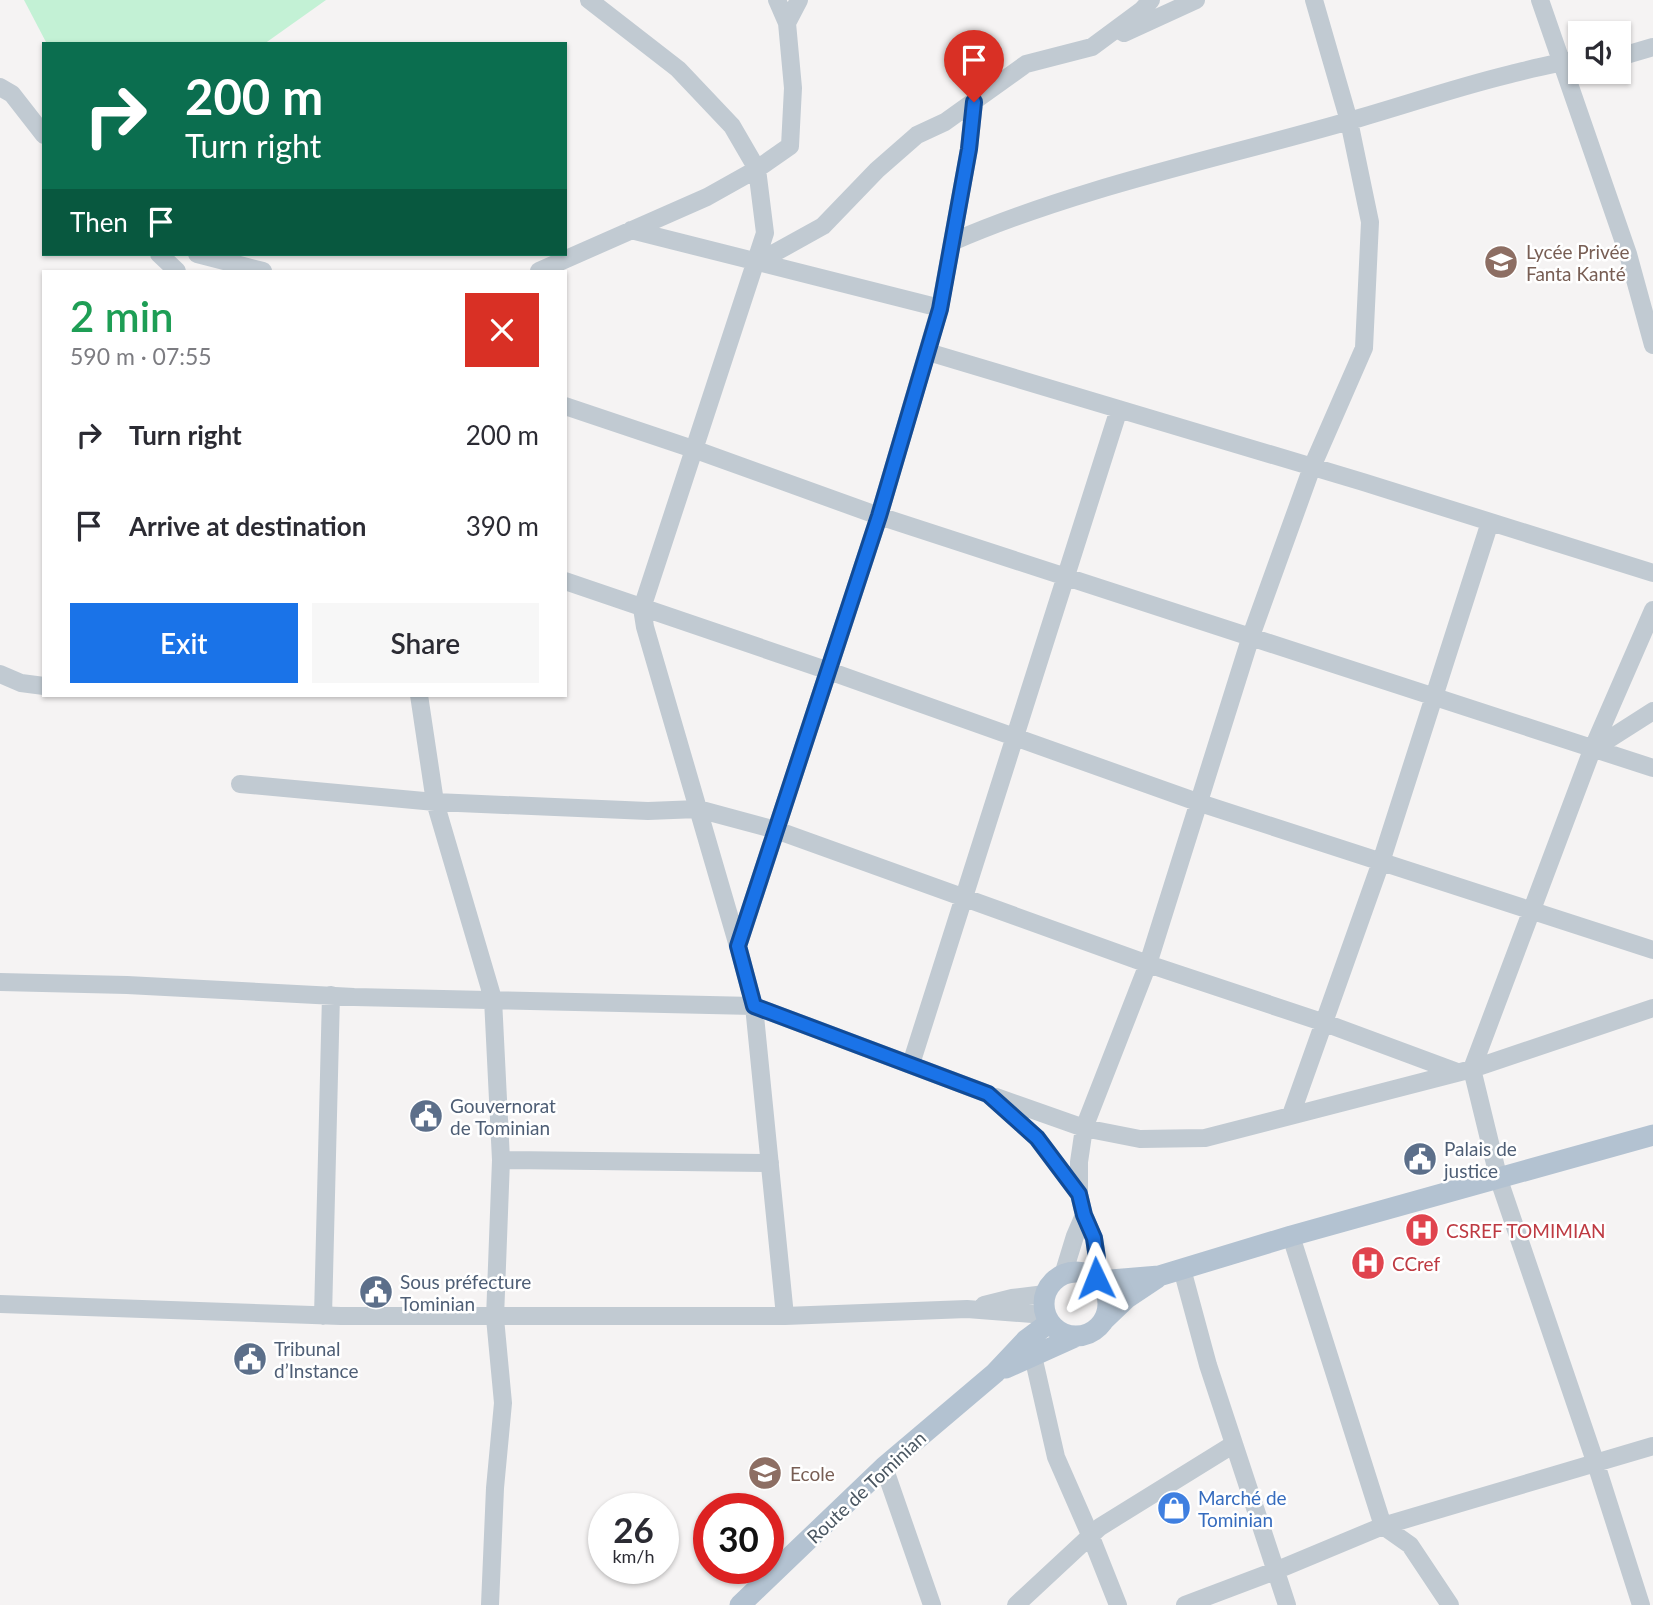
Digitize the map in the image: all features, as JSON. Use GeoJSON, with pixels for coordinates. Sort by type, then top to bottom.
{"type":"FeatureCollection","features":[{"type":"Feature","properties":{"kind":"main road"},"geometry":{"type":"LineString","coordinates":[[1097,1280],[1159,1276],[1291,1236],[1653,1135]]}},
{"type":"Feature","properties":{"kind":"main road"},"geometry":{"type":"LineString","coordinates":[[995,1373],[1026,1340],[1046,1310],[1055,1279],[1063,1275],[1083,1272],[1097,1280],[1108,1300],[1104,1321]]}},
{"type":"Feature","properties":{"kind":"main road"},"geometry":{"type":"LineString","coordinates":[[995,1373],[1075,1337],[1095,1331],[1127,1298],[1159,1276]]}},
{"type":"Feature","properties":{"kind":"main road"},"geometry":{"type":"LineString","coordinates":[[1046,1310],[1061,1333],[1075,1337]]}},
{"type":"Feature","properties":{"kind":"main road","name":"Route de Tominian"},"geometry":{"type":"LineString","coordinates":[[740,1605],[884,1467],[995,1373]]}},
{"type":"Feature","properties":{"kind":"street"},"geometry":{"type":"LineString","coordinates":[[589,0],[678,69],[732,126],[757,169],[765,233],[758,262],[642,608],[754,1006],[785,1317]]}},
{"type":"Feature","properties":{"kind":"street"},"geometry":{"type":"LineString","coordinates":[[547,270],[707,197],[757,169],[790,146],[793,88],[788,23],[776,0]]}},
{"type":"Feature","properties":{"kind":"street"},"geometry":{"type":"LineString","coordinates":[[788,23],[799,0]]}},
{"type":"Feature","properties":{"kind":"street"},"geometry":{"type":"LineString","coordinates":[[1092,47],[1142,10],[1151,0]]}},
{"type":"Feature","properties":{"kind":"street"},"geometry":{"type":"LineString","coordinates":[[758,262],[823,226],[877,170],[917,135],[945,122],[1026,64],[1092,47],[1196,0]]}},
{"type":"Feature","properties":{"kind":"street"},"geometry":{"type":"LineString","coordinates":[[1097,1280],[1094,1238],[1079,1194],[1079,1162],[1084,1128],[1148,964],[1251,636],[1312,467],[1364,348],[1370,222],[1349,121],[1314,0]]}},
{"type":"Feature","properties":{"kind":"street"},"geometry":{"type":"LineString","coordinates":[[1539,0],[1628,254],[1653,345]]}},
{"type":"Feature","properties":{"kind":"street"},"geometry":{"type":"LineString","coordinates":[[1631,53],[1653,47]]}},
{"type":"Feature","properties":{"kind":"street"},"geometry":{"type":"LineString","coordinates":[[952,242],[1007,218],[1492,79],[1568,61]]}},
{"type":"Feature","properties":{"kind":"street"},"geometry":{"type":"LineString","coordinates":[[0,87],[12,94],[42,132]]}},
{"type":"Feature","properties":{"kind":"street"},"geometry":{"type":"LineString","coordinates":[[738,946],[879,516],[928,352],[940,309],[974,102]]}},
{"type":"Feature","properties":{"kind":"street"},"geometry":{"type":"LineString","coordinates":[[631,230],[940,309]]}},
{"type":"Feature","properties":{"kind":"street"},"geometry":{"type":"LineString","coordinates":[[161,256],[176,270]]}},
{"type":"Feature","properties":{"kind":"street"},"geometry":{"type":"LineString","coordinates":[[205,256],[259,270]]}},
{"type":"Feature","properties":{"kind":"street"},"geometry":{"type":"LineString","coordinates":[[928,352],[1653,573]]}},
{"type":"Feature","properties":{"kind":"street"},"geometry":{"type":"LineString","coordinates":[[567,408],[696,450],[879,516],[1653,768]]}},
{"type":"Feature","properties":{"kind":"street"},"geometry":{"type":"LineString","coordinates":[[911,1064],[1119,409]]}},
{"type":"Feature","properties":{"kind":"street"},"geometry":{"type":"LineString","coordinates":[[1291,1115],[1381,862],[1490,522]]}},
{"type":"Feature","properties":{"kind":"street"},"geometry":{"type":"LineString","coordinates":[[567,582],[829,671],[1200,803],[1653,950]]}},
{"type":"Feature","properties":{"kind":"street"},"geometry":{"type":"LineString","coordinates":[[1641,1605],[1465,1070],[1534,910],[1592,750],[1653,610]]}},
{"type":"Feature","properties":{"kind":"street"},"geometry":{"type":"LineString","coordinates":[[0,674],[21,683],[42,686]]}},
{"type":"Feature","properties":{"kind":"street"},"geometry":{"type":"LineString","coordinates":[[419,697],[435,802],[493,999],[501,1160],[495,1318],[503,1403],[495,1488],[490,1605]]}},
{"type":"Feature","properties":{"kind":"street"},"geometry":{"type":"LineString","coordinates":[[1592,750],[1653,711]]}},
{"type":"Feature","properties":{"kind":"street"},"geometry":{"type":"LineString","coordinates":[[240,784],[435,802],[648,811],[698,809],[776,830],[1148,964],[1465,1070]]}},
{"type":"Feature","properties":{"kind":"street"},"geometry":{"type":"LineString","coordinates":[[0,982],[331,995],[754,1006],[1084,1128],[1140,1139],[1205,1138],[1465,1070],[1653,1008]]}},
{"type":"Feature","properties":{"kind":"street"},"geometry":{"type":"LineString","coordinates":[[323,1315],[331,995]]}},
{"type":"Feature","properties":{"kind":"street"},"geometry":{"type":"LineString","coordinates":[[988,1094],[1037,1138],[1079,1194]]}},
{"type":"Feature","properties":{"kind":"street"},"geometry":{"type":"LineString","coordinates":[[501,1160],[770,1163]]}},
{"type":"Feature","properties":{"kind":"street"},"geometry":{"type":"LineString","coordinates":[[1063,1275],[1074,1236],[1084,1215]]}},
{"type":"Feature","properties":{"kind":"street"},"geometry":{"type":"LineString","coordinates":[[1291,1236],[1383,1527],[1410,1545],[1450,1605]]}},
{"type":"Feature","properties":{"kind":"street"},"geometry":{"type":"LineString","coordinates":[[1182,1269],[1208,1365],[1286,1605]]}},
{"type":"Feature","properties":{"kind":"street"},"geometry":{"type":"LineString","coordinates":[[0,1304],[495,1318],[785,1317],[967,1309],[1046,1310]]}},
{"type":"Feature","properties":{"kind":"street"},"geometry":{"type":"LineString","coordinates":[[1032,1356],[1056,1457],[1118,1605]]}},
{"type":"Feature","properties":{"kind":"street"},"geometry":{"type":"LineString","coordinates":[[1016,1605],[1100,1527],[1234,1444]]}},
{"type":"Feature","properties":{"kind":"street"},"geometry":{"type":"LineString","coordinates":[[1185,1605],[1383,1527],[1653,1446]]}},
{"type":"Feature","properties":{"kind":"street"},"geometry":{"type":"LineString","coordinates":[[884,1467],[932,1605]]}},
{"type":"Feature","properties":{"kind":"green space"},"geometry":{"type":"Polygon","coordinates":[[[24,0],[326,0],[267,42],[46,42],[24,0]]]}},
{"type":"Feature","properties":{"kind":"place","name":"Lycée Privée Fanta Kanté"},"geometry":{"type":"Point","coordinates":[1501,262]}},
{"type":"Feature","properties":{"kind":"place","name":"Gouvernorat de Tominian"},"geometry":{"type":"Point","coordinates":[426,1116]}},
{"type":"Feature","properties":{"kind":"place","name":"Palais de justice"},"geometry":{"type":"Point","coordinates":[1420,1159]}},
{"type":"Feature","properties":{"kind":"place","name":"CSREF TOMIMIAN"},"geometry":{"type":"Point","coordinates":[1422,1230]}},
{"type":"Feature","properties":{"kind":"place","name":"CCref"},"geometry":{"type":"Point","coordinates":[1368,1263]}},
{"type":"Feature","properties":{"kind":"place","name":"Sous préfecture Tominian"},"geometry":{"type":"Point","coordinates":[376,1292]}},
{"type":"Feature","properties":{"kind":"place","name":"Tribunal d’Instance"},"geometry":{"type":"Point","coordinates":[250,1359]}},
{"type":"Feature","properties":{"kind":"place","name":"Ecole"},"geometry":{"type":"Point","coordinates":[765,1473]}},
{"type":"Feature","properties":{"kind":"place","name":"Marché de Tominian"},"geometry":{"type":"Point","coordinates":[1174,1508]}},
{"type":"Feature","properties":{"kind":"route"},"geometry":{"type":"LineString","coordinates":[[974,102],[969,149],[940,309],[879,516],[738,946],[754,1006],[988,1094],[1037,1138],[1079,1194],[1094,1238],[1096,1278]]}}]}
